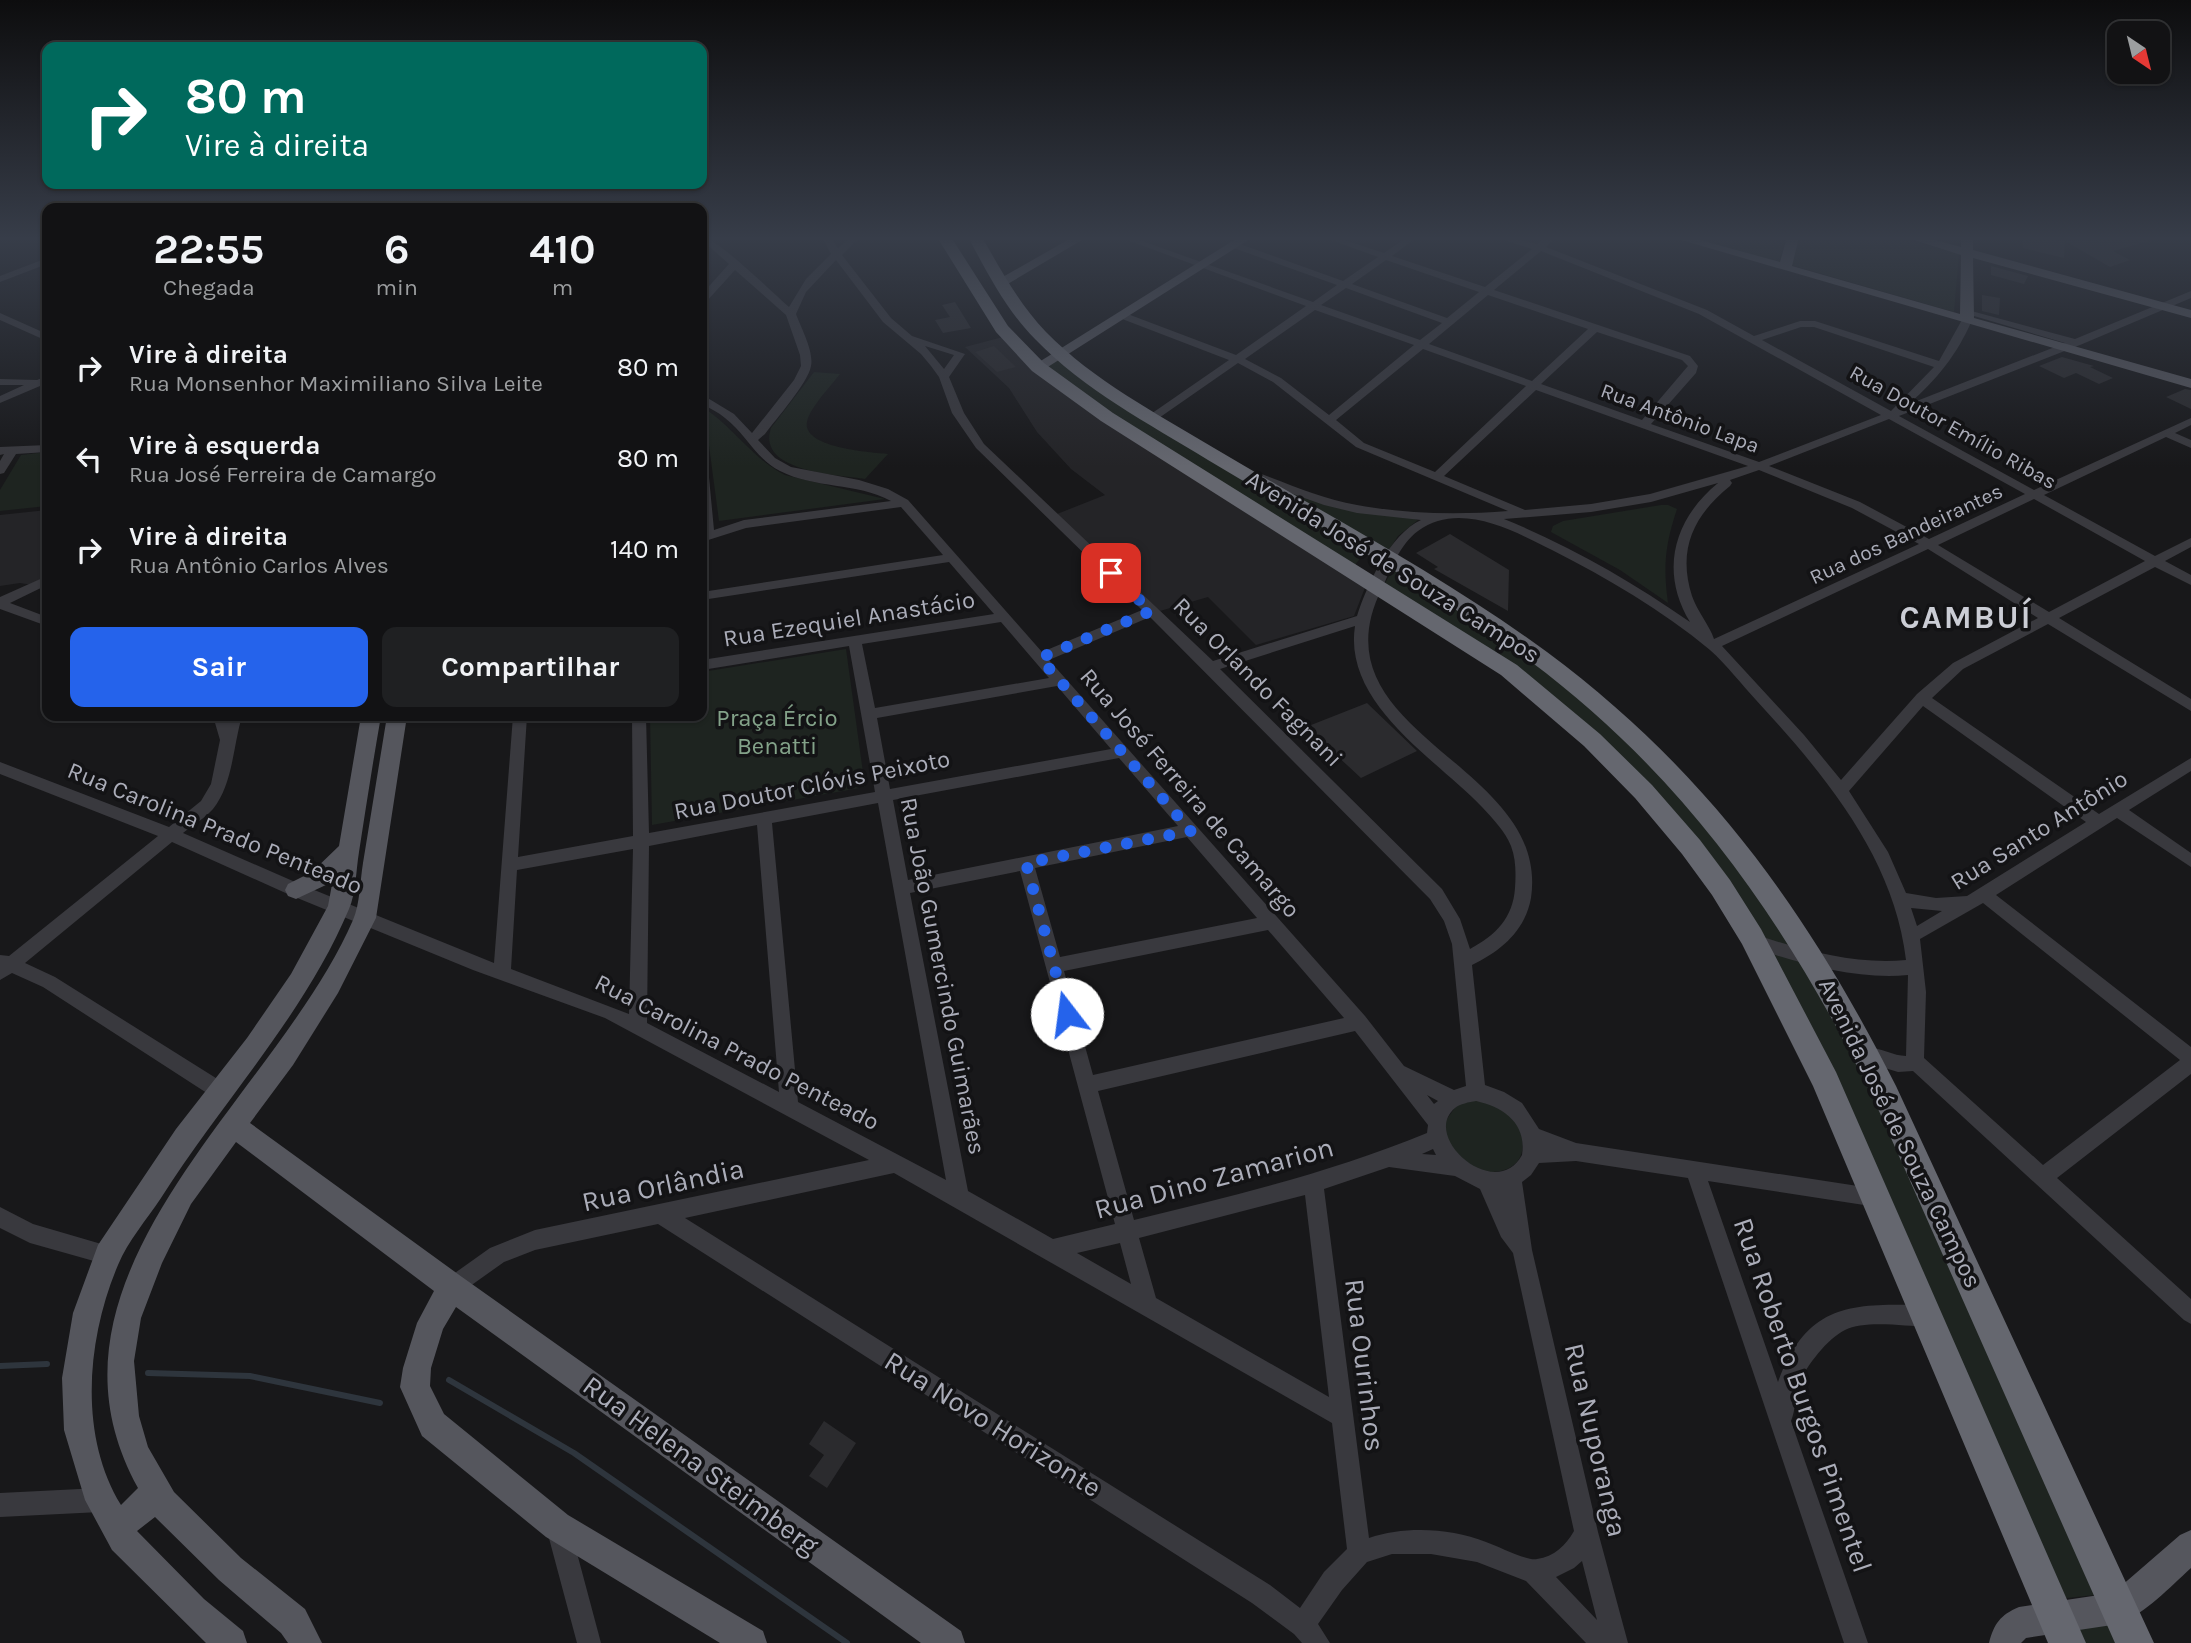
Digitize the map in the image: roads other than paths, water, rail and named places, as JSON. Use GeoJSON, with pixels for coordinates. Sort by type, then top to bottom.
{"type":"FeatureCollection","features":[{"type":"Feature","properties":{"kind":"highway","name":"Avenida José de Souza Campos"},"geometry":{"type":"LineString","coordinates":[[992,314],[1002,329],[1038,367],[1107,417],[1383,573],[1472,611],[1536,654],[1643,744],[1708,812],[1753,868],[1814,957],[1868,1055],[2135,1643]]}},
{"type":"Feature","properties":{"kind":"highway","name":"Avenida José de Souza Campos"},"geometry":{"type":"LineString","coordinates":[[1023,314],[1036,332],[1058,354],[1122,400],[1230,465],[1383,573],[1518,677],[1610,757],[1659,809],[1714,878],[1754,941],[1801,1028],[1877,1197],[2062,1631]]}},
{"type":"Feature","properties":{"kind":"main road"},"geometry":{"type":"LineString","coordinates":[[1958,314],[2191,384]]}},
{"type":"Feature","properties":{"kind":"main road"},"geometry":{"type":"LineString","coordinates":[[1038,367],[1121,315]]}},
{"type":"Feature","properties":{"kind":"main road"},"geometry":{"type":"LineString","coordinates":[[231,1643],[193,1610],[123,1539],[107,1512],[79,1430],[77,1378],[87,1313],[108,1255],[177,1147],[256,1046],[299,981],[339,907],[370,721]]}},
{"type":"Feature","properties":{"kind":"main road"},"geometry":{"type":"LineString","coordinates":[[306,1643],[293,1621],[230,1569],[163,1503],[135,1453],[124,1416],[120,1361],[127,1318],[150,1256],[182,1195],[284,1057],[330,986],[365,918],[396,721]]}},
{"type":"Feature","properties":{"kind":"main road"},"geometry":{"type":"LineString","coordinates":[[296,890],[320,878],[348,850]]}},
{"type":"Feature","properties":{"kind":"main road"},"geometry":{"type":"LineString","coordinates":[[299,981],[330,986]]}},
{"type":"Feature","properties":{"kind":"main road","name":"Rua Helena Steimberg"},"geometry":{"type":"LineString","coordinates":[[233,1125],[452,1287],[950,1643]]}},
{"type":"Feature","properties":{"kind":"main road"},"geometry":{"type":"LineString","coordinates":[[108,1255],[129,1251],[150,1256]]}},
{"type":"Feature","properties":{"kind":"main road"},"geometry":{"type":"LineString","coordinates":[[452,1287],[431,1323],[420,1352],[415,1387],[433,1425],[557,1526],[751,1643]]}},
{"type":"Feature","properties":{"kind":"main road"},"geometry":{"type":"LineString","coordinates":[[107,1512],[138,1514],[154,1488]]}},
{"type":"Feature","properties":{"kind":"main road"},"geometry":{"type":"LineString","coordinates":[[2005,1643],[2008,1632],[2019,1623],[2062,1631],[2119,1608],[2140,1593],[2191,1546]]}},
{"type":"Feature","properties":{"kind":"street"},"geometry":{"type":"LineString","coordinates":[[752,439],[761,432],[806,366],[791,314]]}},
{"type":"Feature","properties":{"kind":"street","name":"Rua Orlando Fagnani"},"geometry":{"type":"LineString","coordinates":[[882,314],[925,352],[944,377],[958,413],[980,446],[1210,667],[1436,894],[1452,919],[1461,944],[1476,1091]]}},
{"type":"Feature","properties":{"kind":"street"},"geometry":{"type":"LineString","coordinates":[[1152,418],[1303,314]]}},
{"type":"Feature","properties":{"kind":"street","name":"Rua Antônio Lapa"},"geometry":{"type":"LineString","coordinates":[[1335,314],[1758,466],[1856,505],[1899,526],[2191,706]]}},
{"type":"Feature","properties":{"kind":"street"},"geometry":{"type":"LineString","coordinates":[[1427,314],[1447,321]]}},
{"type":"Feature","properties":{"kind":"street"},"geometry":{"type":"LineString","coordinates":[[1328,421],[1456,314]]}},
{"type":"Feature","properties":{"kind":"street"},"geometry":{"type":"LineString","coordinates":[[1557,314],[1678,355],[1693,366],[1692,371],[1644,425]]}},
{"type":"Feature","properties":{"kind":"street","name":"Rua Doutor Emílio Ribas"},"geometry":{"type":"LineString","coordinates":[[1704,314],[2191,581]]}},
{"type":"Feature","properties":{"kind":"street"},"geometry":{"type":"LineString","coordinates":[[1230,465],[1328,502],[1389,513],[1443,517],[1491,516],[1558,511],[1651,498],[1740,474],[2070,346],[2144,314]]}},
{"type":"Feature","properties":{"kind":"street"},"geometry":{"type":"LineString","coordinates":[[1121,315],[1236,359],[1276,380],[1360,444],[1525,514]]}},
{"type":"Feature","properties":{"kind":"street"},"geometry":{"type":"LineString","coordinates":[[0,316],[42,336]]}},
{"type":"Feature","properties":{"kind":"street"},"geometry":{"type":"LineString","coordinates":[[1891,415],[1929,381],[1952,354],[1967,316]]}},
{"type":"Feature","properties":{"kind":"street"},"geometry":{"type":"LineString","coordinates":[[1754,339],[1800,324],[1815,324],[1942,366]]}},
{"type":"Feature","properties":{"kind":"street"},"geometry":{"type":"LineString","coordinates":[[1436,477],[1597,327]]}},
{"type":"Feature","properties":{"kind":"street"},"geometry":{"type":"LineString","coordinates":[[907,338],[960,354],[944,377]]}},
{"type":"Feature","properties":{"kind":"street"},"geometry":{"type":"LineString","coordinates":[[0,382],[42,381]]}},
{"type":"Feature","properties":{"kind":"street"},"geometry":{"type":"LineString","coordinates":[[1929,381],[1936,388],[1953,391]]}},
{"type":"Feature","properties":{"kind":"street"},"geometry":{"type":"LineString","coordinates":[[0,400],[42,382]]}},
{"type":"Feature","properties":{"kind":"street","name":"Rua José Ferreira de Camargo"},"geometry":{"type":"LineString","coordinates":[[707,402],[730,416],[771,461],[787,470],[855,483],[884,492],[902,503],[1359,1023],[1399,1072],[1436,1129]]}},
{"type":"Feature","properties":{"kind":"street","name":"Rua dos Bandeirantes"},"geometry":{"type":"LineString","coordinates":[[1713,645],[2191,421]]}},
{"type":"Feature","properties":{"kind":"street"},"geometry":{"type":"LineString","coordinates":[[2167,433],[2191,445]]}},
{"type":"Feature","properties":{"kind":"street"},"geometry":{"type":"LineString","coordinates":[[0,470],[6,451],[42,449]]}},
{"type":"Feature","properties":{"kind":"street"},"geometry":{"type":"LineString","coordinates":[[1740,474],[1704,499],[1691,516],[1683,538],[1680,560],[1688,605],[1698,626],[1713,645],[1782,719],[1841,790],[1878,851],[1900,899],[1912,936],[1915,967],[1915,1060],[1909,1065],[1868,1055]]}},
{"type":"Feature","properties":{"kind":"street"},"geometry":{"type":"LineString","coordinates":[[1651,498],[1676,502],[1687,509],[1691,516]]}},
{"type":"Feature","properties":{"kind":"street"},"geometry":{"type":"LineString","coordinates":[[1491,516],[1493,501]]}},
{"type":"Feature","properties":{"kind":"street"},"geometry":{"type":"LineString","coordinates":[[707,535],[744,524],[902,503]]}},
{"type":"Feature","properties":{"kind":"street"},"geometry":{"type":"LineString","coordinates":[[1550,542],[1538,526],[1546,516],[1558,511]]}},
{"type":"Feature","properties":{"kind":"street"},"geometry":{"type":"LineString","coordinates":[[1491,516],[1550,542],[1603,572],[1713,645]]}},
{"type":"Feature","properties":{"kind":"street"},"geometry":{"type":"LineString","coordinates":[[1443,517],[1424,522],[1405,534],[1397,543],[1360,632],[1362,662],[1387,709],[1483,797],[1506,824],[1521,850],[1524,874],[1522,904],[1511,929],[1498,942],[1463,961]]}},
{"type":"Feature","properties":{"kind":"street"},"geometry":{"type":"LineString","coordinates":[[1841,790],[1922,698],[1958,666],[2191,542]]}},
{"type":"Feature","properties":{"kind":"street"},"geometry":{"type":"LineString","coordinates":[[707,595],[953,558]]}},
{"type":"Feature","properties":{"kind":"street"},"geometry":{"type":"LineString","coordinates":[[0,603],[42,582]]}},
{"type":"Feature","properties":{"kind":"street"},"geometry":{"type":"LineString","coordinates":[[0,603],[42,620]]}},
{"type":"Feature","properties":{"kind":"street"},"geometry":{"type":"LineString","coordinates":[[1668,614],[1678,613],[1688,605]]}},
{"type":"Feature","properties":{"kind":"street"},"geometry":{"type":"LineString","coordinates":[[1040,658],[1151,611]]}},
{"type":"Feature","properties":{"kind":"street","name":"Rua Ezequiel Anastácio"},"geometry":{"type":"LineString","coordinates":[[707,664],[1004,617]]}},
{"type":"Feature","properties":{"kind":"street"},"geometry":{"type":"LineString","coordinates":[[1210,667],[1364,619]]}},
{"type":"Feature","properties":{"kind":"street","name":"Rua João Gumercindo Guimarães"},"geometry":{"type":"LineString","coordinates":[[855,641],[960,1197]]}},
{"type":"Feature","properties":{"kind":"street"},"geometry":{"type":"LineString","coordinates":[[869,714],[1060,681]]}},
{"type":"Feature","properties":{"kind":"street"},"geometry":{"type":"LineString","coordinates":[[1922,698],[2098,822]]}},
{"type":"Feature","properties":{"kind":"street"},"geometry":{"type":"LineString","coordinates":[[221,721],[227,740]]}},
{"type":"Feature","properties":{"kind":"street"},"geometry":{"type":"LineString","coordinates":[[3,966],[207,805],[219,785],[233,721]]}},
{"type":"Feature","properties":{"kind":"street"},"geometry":{"type":"LineString","coordinates":[[502,973],[520,721]]}},
{"type":"Feature","properties":{"kind":"street"},"geometry":{"type":"LineString","coordinates":[[638,1027],[641,840],[639,721]]}},
{"type":"Feature","properties":{"kind":"street","name":"Rua Doutor Clóvis Peixoto"},"geometry":{"type":"LineString","coordinates":[[510,865],[1122,752]]}},
{"type":"Feature","properties":{"kind":"street","name":"Rua Santo Antônio"},"geometry":{"type":"LineString","coordinates":[[1912,936],[2191,764]]}},
{"type":"Feature","properties":{"kind":"street","name":"Rua Carolina Prado Penteado"},"geometry":{"type":"LineString","coordinates":[[0,768],[172,835],[296,890],[502,973],[611,1013],[960,1197],[1341,1416]]}},
{"type":"Feature","properties":{"kind":"street"},"geometry":{"type":"LineString","coordinates":[[2117,810],[2191,861]]}},
{"type":"Feature","properties":{"kind":"street"},"geometry":{"type":"LineString","coordinates":[[764,817],[789,1105]]}},
{"type":"Feature","properties":{"kind":"street"},"geometry":{"type":"LineString","coordinates":[[901,888],[1191,831]]}},
{"type":"Feature","properties":{"kind":"street"},"geometry":{"type":"LineString","coordinates":[[1026,863],[1147,1305]]}},
{"type":"Feature","properties":{"kind":"street"},"geometry":{"type":"LineString","coordinates":[[1900,899],[1936,905],[1976,898],[2191,1060],[2042,1178]]}},
{"type":"Feature","properties":{"kind":"street"},"geometry":{"type":"LineString","coordinates":[[1054,966],[1270,922]]}},
{"type":"Feature","properties":{"kind":"street"},"geometry":{"type":"LineString","coordinates":[[1754,941],[1786,952],[1814,957],[1888,968],[1915,967]]}},
{"type":"Feature","properties":{"kind":"street"},"geometry":{"type":"LineString","coordinates":[[3,966],[49,982],[220,1091]]}},
{"type":"Feature","properties":{"kind":"street"},"geometry":{"type":"LineString","coordinates":[[1087,1086],[1359,1023]]}},
{"type":"Feature","properties":{"kind":"street"},"geometry":{"type":"LineString","coordinates":[[1915,1060],[2191,1313]]}},
{"type":"Feature","properties":{"kind":"street","name":"Rua José Ferreira de Camargo"},"geometry":{"type":"LineString","coordinates":[[1399,1072],[1451,1098]]}},
{"type":"Feature","properties":{"kind":"street"},"geometry":{"type":"LineString","coordinates":[[1476,1091],[1505,1100],[1517,1110],[1532,1144],[1521,1172],[1512,1178],[1487,1181],[1471,1176],[1456,1167],[1444,1154],[1436,1129],[1439,1112],[1451,1098],[1476,1091]]}},
{"type":"Feature","properties":{"kind":"street","name":"Rua Dino Zamarion"},"geometry":{"type":"LineString","coordinates":[[1051,1250],[1313,1183],[1390,1159],[1436,1129]]}},
{"type":"Feature","properties":{"kind":"street"},"geometry":{"type":"LineString","coordinates":[[1532,1144],[1576,1153],[1877,1197]]}},
{"type":"Feature","properties":{"kind":"street","name":"Rua Dino Zamarion"},"geometry":{"type":"LineString","coordinates":[[1390,1159],[1456,1167]]}},
{"type":"Feature","properties":{"kind":"street","name":"Rua Orlândia"},"geometry":{"type":"LineString","coordinates":[[452,1287],[498,1255],[535,1240],[897,1163]]}},
{"type":"Feature","properties":{"kind":"street","name":"Rua Roberto Burgos Pimentel"},"geometry":{"type":"LineString","coordinates":[[1695,1171],[1855,1640]]}},
{"type":"Feature","properties":{"kind":"street","name":"Rua Nuporanga"},"geometry":{"type":"LineString","coordinates":[[1512,1178],[1522,1250],[1586,1532],[1616,1643]]}},
{"type":"Feature","properties":{"kind":"street","name":"Rua Nuporanga"},"geometry":{"type":"LineString","coordinates":[[1487,1181],[1508,1230],[1522,1250]]}},
{"type":"Feature","properties":{"kind":"street","name":"Rua Ourinhos"},"geometry":{"type":"LineString","coordinates":[[1313,1183],[1359,1553]]}},
{"type":"Feature","properties":{"kind":"street","name":"Rua Novo Horizonte"},"geometry":{"type":"LineString","coordinates":[[662,1214],[1250,1586],[1310,1634]]}},
{"type":"Feature","properties":{"kind":"street"},"geometry":{"type":"LineString","coordinates":[[0,1217],[30,1233],[108,1255]]}},
{"type":"Feature","properties":{"kind":"street"},"geometry":{"type":"LineString","coordinates":[[1781,1423],[1783,1398],[1792,1371],[1809,1344],[1840,1320],[1877,1315],[1927,1315]]}},
{"type":"Feature","properties":{"kind":"street"},"geometry":{"type":"LineString","coordinates":[[0,1505],[107,1512]]}},
{"type":"Feature","properties":{"kind":"street"},"geometry":{"type":"LineString","coordinates":[[557,1526],[589,1643]]}},
{"type":"Feature","properties":{"kind":"street"},"geometry":{"type":"LineString","coordinates":[[1534,1572],[1560,1564],[1576,1552],[1586,1532]]}},
{"type":"Feature","properties":{"kind":"street"},"geometry":{"type":"LineString","coordinates":[[1310,1634],[1333,1581],[1359,1553],[1392,1542],[1431,1542],[1477,1550],[1534,1572],[1603,1643]]}},
{"type":"Feature","properties":{"kind":"waterway"},"geometry":{"type":"LineString","coordinates":[[0,1366],[47,1364]]}},
{"type":"Feature","properties":{"kind":"waterway"},"geometry":{"type":"LineString","coordinates":[[148,1373],[250,1376],[380,1403]]}},
{"type":"Feature","properties":{"kind":"waterway"},"geometry":{"type":"LineString","coordinates":[[449,1380],[574,1453],[847,1643]]}},
{"type":"Feature","properties":{"kind":"district","name":"CAMBUÍ"},"geometry":{"type":"Point","coordinates":[1966,617]}},
{"type":"Feature","properties":{"kind":"park label","name":"Praça Ércio Benatti"},"geometry":{"type":"Point","coordinates":[777,732]}}]}
